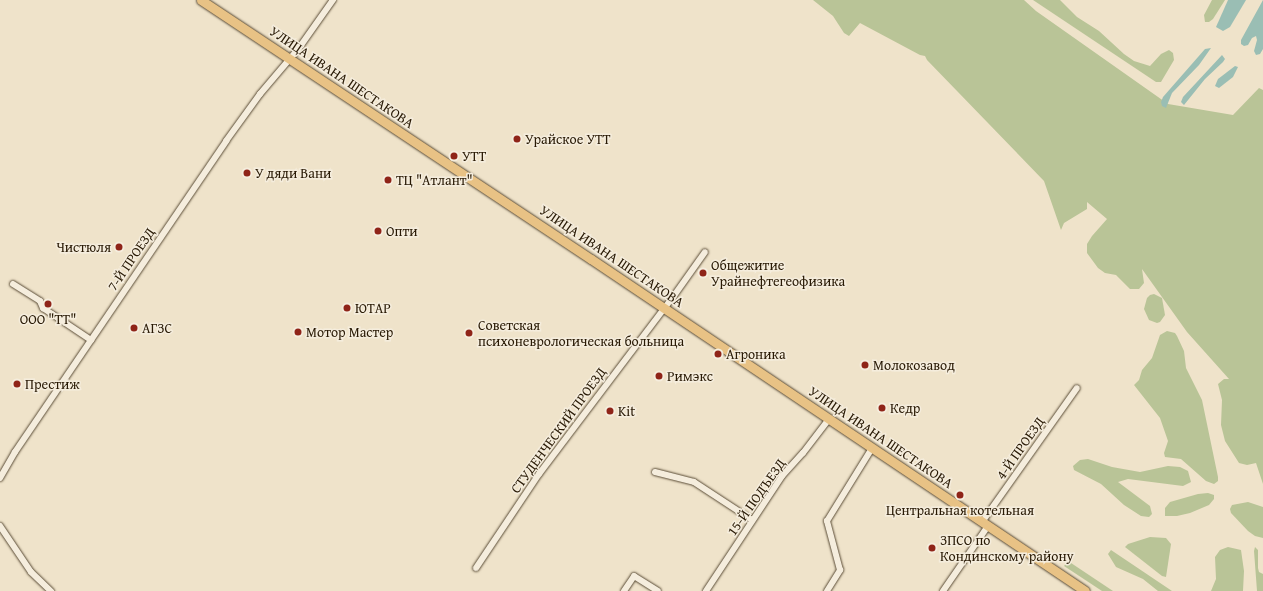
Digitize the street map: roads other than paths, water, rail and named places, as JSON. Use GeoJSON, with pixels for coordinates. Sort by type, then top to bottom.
{"type":"FeatureCollection","features":[{"type":"Feature","properties":{"kind":"main road","name":"УЛИЦА ИВАНА ШЕСТАКОВА"},"geometry":{"type":"LineString","coordinates":[[201,0],[664,308],[1085,591]]}},
{"type":"Feature","properties":{"kind":"street","name":"7-Й ПРОЕЗД"},"geometry":{"type":"LineString","coordinates":[[0,478],[14,452],[237,124],[290,59],[333,0]]}},
{"type":"Feature","properties":{"kind":"street","name":"СТУДЕНЧЕСКИЙ ПРОЕЗД"},"geometry":{"type":"LineString","coordinates":[[476,568],[539,474],[705,252]]}},
{"type":"Feature","properties":{"kind":"street"},"geometry":{"type":"LineString","coordinates":[[13,284],[40,301],[43,308],[91,340]]}},
{"type":"Feature","properties":{"kind":"street","name":"4-Й ПРОЕЗД"},"geometry":{"type":"LineString","coordinates":[[943,591],[985,524],[1077,388]]}},
{"type":"Feature","properties":{"kind":"street","name":"15-Й ПОДЪЕЗД"},"geometry":{"type":"LineString","coordinates":[[706,591],[782,476],[803,453],[829,419]]}},
{"type":"Feature","properties":{"kind":"street"},"geometry":{"type":"LineString","coordinates":[[827,591],[840,570],[827,521],[872,448]]}},
{"type":"Feature","properties":{"kind":"street"},"geometry":{"type":"LineString","coordinates":[[655,472],[694,482],[752,520]]}},
{"type":"Feature","properties":{"kind":"street"},"geometry":{"type":"LineString","coordinates":[[0,526],[37,579],[51,591]]}},
{"type":"Feature","properties":{"kind":"street"},"geometry":{"type":"LineString","coordinates":[[624,591],[634,576],[658,591]]}},
{"type":"Feature","properties":{"kind":"water"},"geometry":{"type":"Polygon","coordinates":[[[1228,0],[1246,0],[1230,27],[1223,31],[1216,27],[1228,0]]]}},
{"type":"Feature","properties":{"kind":"water"},"geometry":{"type":"Polygon","coordinates":[[[1263,0],[1263,49],[1260,54],[1256,55],[1254,51],[1257,40],[1256,36],[1252,38],[1248,45],[1244,46],[1241,44],[1241,40],[1263,0]]]}},
{"type":"Feature","properties":{"kind":"water"},"geometry":{"type":"Polygon","coordinates":[[[1211,48],[1199,65],[1172,93],[1166,108],[1162,106],[1161,102],[1163,97],[1205,49],[1211,48]]]}},
{"type":"Feature","properties":{"kind":"water"},"geometry":{"type":"Polygon","coordinates":[[[1222,55],[1225,59],[1223,62],[1205,79],[1184,105],[1181,102],[1183,97],[1222,55]]]}},
{"type":"Feature","properties":{"kind":"water"},"geometry":{"type":"Polygon","coordinates":[[[1235,66],[1238,67],[1233,77],[1219,88],[1215,86],[1218,79],[1235,66]]]}},
{"type":"Feature","properties":{"kind":"place","name":"Урайское УТТ"},"geometry":{"type":"Point","coordinates":[517,139]}},
{"type":"Feature","properties":{"kind":"place","name":"УТТ"},"geometry":{"type":"Point","coordinates":[454,156]}},
{"type":"Feature","properties":{"kind":"place","name":"У дяди Вани"},"geometry":{"type":"Point","coordinates":[247,173]}},
{"type":"Feature","properties":{"kind":"place","name":"ТЦ \"Атлант\""},"geometry":{"type":"Point","coordinates":[388,180]}},
{"type":"Feature","properties":{"kind":"place","name":"Опти"},"geometry":{"type":"Point","coordinates":[378,231]}},
{"type":"Feature","properties":{"kind":"place","name":"Чистюля"},"geometry":{"type":"Point","coordinates":[119,247]}},
{"type":"Feature","properties":{"kind":"place","name":"Общежитие Урайнефтегеофизика"},"geometry":{"type":"Point","coordinates":[703,273]}},
{"type":"Feature","properties":{"kind":"place","name":"ООО \"ТТ\""},"geometry":{"type":"Point","coordinates":[48,304]}},
{"type":"Feature","properties":{"kind":"place","name":"ЮТАР"},"geometry":{"type":"Point","coordinates":[347,308]}},
{"type":"Feature","properties":{"kind":"place","name":"АГЗС"},"geometry":{"type":"Point","coordinates":[134,328]}},
{"type":"Feature","properties":{"kind":"place","name":"Мотор Мастер"},"geometry":{"type":"Point","coordinates":[298,332]}},
{"type":"Feature","properties":{"kind":"place","name":"Советская психоневрологическая больница"},"geometry":{"type":"Point","coordinates":[469,333]}},
{"type":"Feature","properties":{"kind":"place","name":"Агроника"},"geometry":{"type":"Point","coordinates":[718,354]}},
{"type":"Feature","properties":{"kind":"place","name":"Молокозавод"},"geometry":{"type":"Point","coordinates":[865,365]}},
{"type":"Feature","properties":{"kind":"place","name":"Римэкс"},"geometry":{"type":"Point","coordinates":[659,376]}},
{"type":"Feature","properties":{"kind":"place","name":"Престиж"},"geometry":{"type":"Point","coordinates":[17,384]}},
{"type":"Feature","properties":{"kind":"place","name":"Кедр"},"geometry":{"type":"Point","coordinates":[882,408]}},
{"type":"Feature","properties":{"kind":"place","name":"Kit"},"geometry":{"type":"Point","coordinates":[610,411]}},
{"type":"Feature","properties":{"kind":"place","name":"Центральная котельная"},"geometry":{"type":"Point","coordinates":[960,495]}},
{"type":"Feature","properties":{"kind":"place","name":"ЗПСО по Кондинскому району"},"geometry":{"type":"Point","coordinates":[932,548]}}]}
